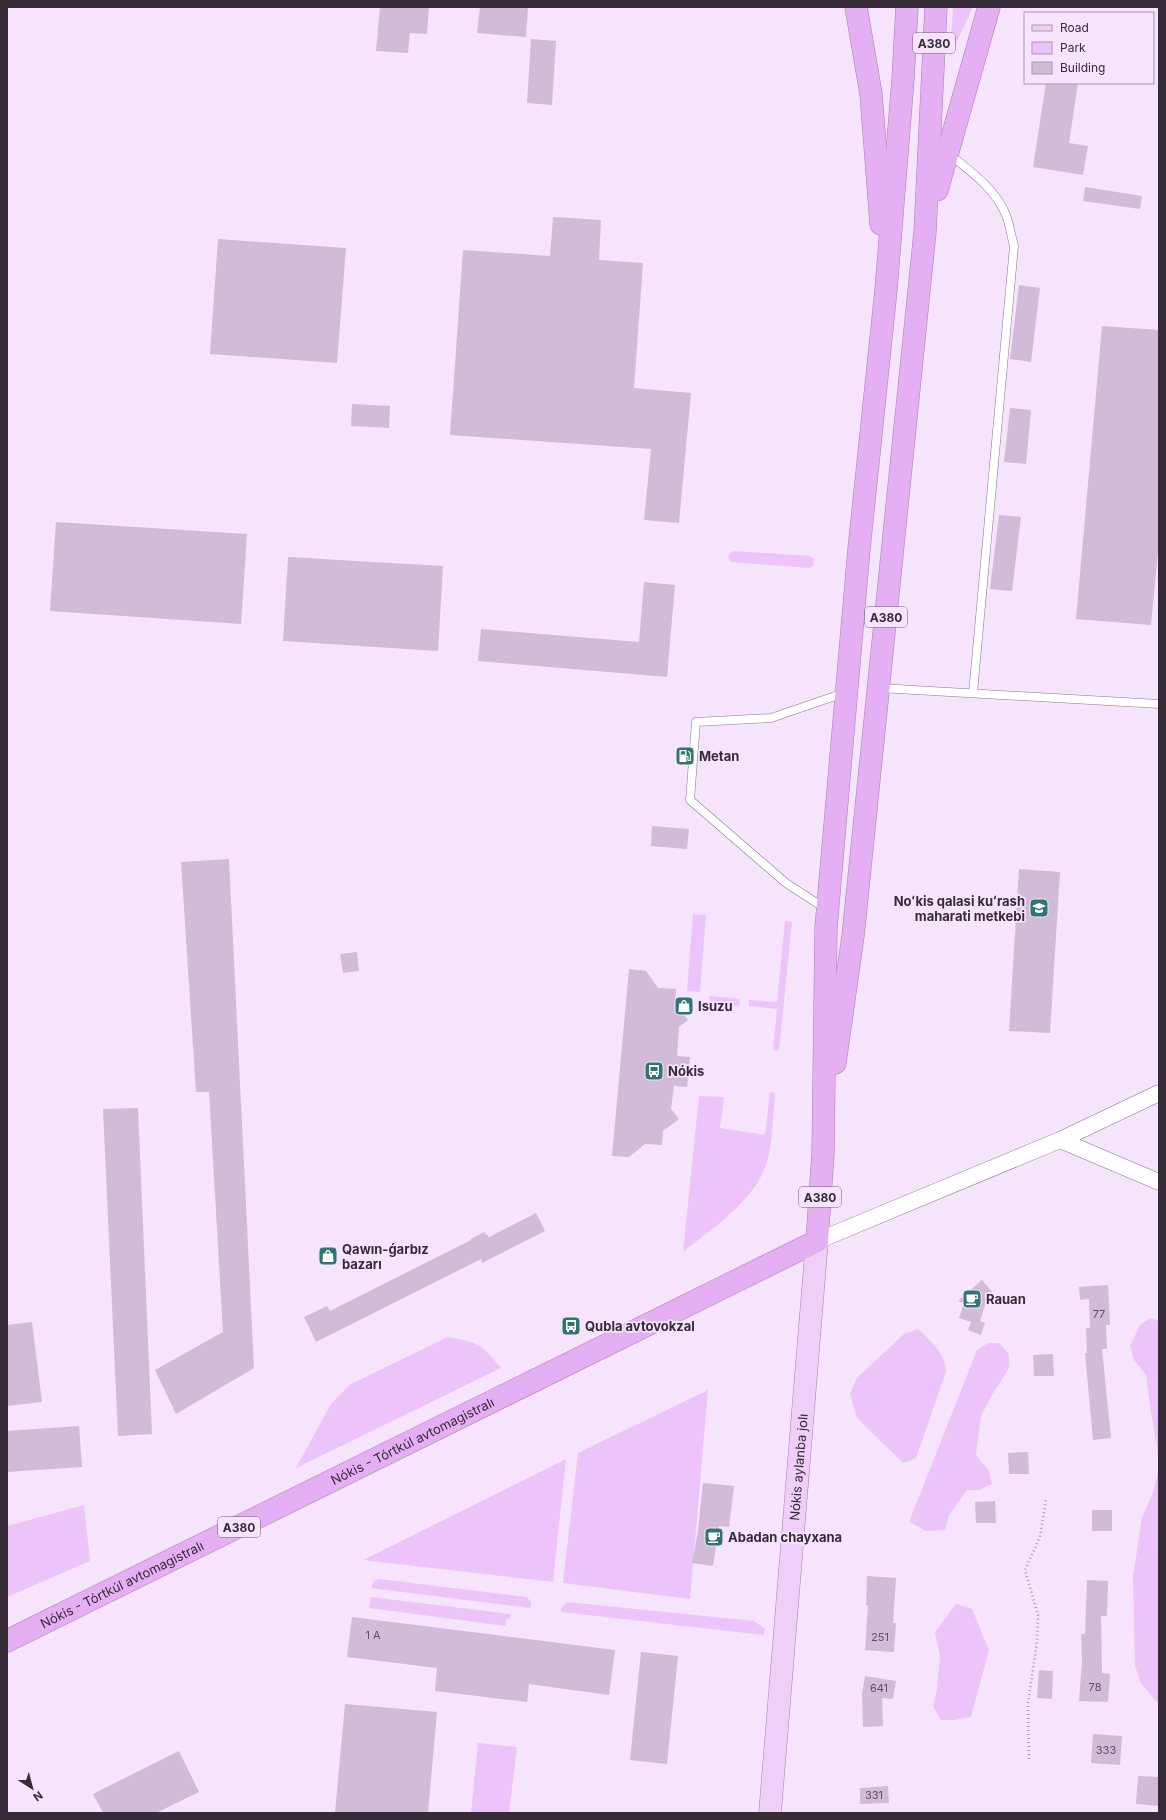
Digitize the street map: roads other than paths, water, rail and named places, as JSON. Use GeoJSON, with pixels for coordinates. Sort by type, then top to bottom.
{"type":"FeatureCollection","features":[{"type":"Feature","properties":{"kind":"highway"},"geometry":{"type":"LineString","coordinates":[[856,7],[871,94],[886,290]]}},
{"type":"Feature","properties":{"kind":"highway","name":"A380"},"geometry":{"type":"LineString","coordinates":[[817,1241],[822,1153],[827,910],[847,692],[858,549],[886,290],[904,79],[907,7]]}},
{"type":"Feature","properties":{"kind":"highway","name":"A380"},"geometry":{"type":"LineString","coordinates":[[822,1153],[854,936],[926,232],[936,7]]}},
{"type":"Feature","properties":{"kind":"highway"},"geometry":{"type":"LineString","coordinates":[[926,232],[947,152],[989,7]]}},
{"type":"Feature","properties":{"kind":"highway","name":"Nókis - Tórtkúl avtomagistralı"},"geometry":{"type":"LineString","coordinates":[[7,1641],[817,1241]]}},
{"type":"Feature","properties":{"kind":"main road","name":"Nókis aylanba jolı"},"geometry":{"type":"LineString","coordinates":[[770,1813],[817,1241]]}},
{"type":"Feature","properties":{"kind":"street"},"geometry":{"type":"LineString","coordinates":[[817,1241],[1060,1140],[1159,1093]]}},
{"type":"Feature","properties":{"kind":"street"},"geometry":{"type":"LineString","coordinates":[[1060,1140],[1159,1182]]}},
{"type":"Feature","properties":{"kind":"lane"},"geometry":{"type":"LineString","coordinates":[[947,152],[982,180],[996,196],[1006,216],[1014,246],[973,693]]}},
{"type":"Feature","properties":{"kind":"lane"},"geometry":{"type":"LineString","coordinates":[[879,688],[1159,704]]}},
{"type":"Feature","properties":{"kind":"lane"},"geometry":{"type":"LineString","coordinates":[[827,910],[786,883],[690,800],[696,722],[771,718],[847,692]]}},
{"type":"Feature","properties":{"kind":"place","name":"Metan"},"geometry":{"type":"Point","coordinates":[685,756]}},
{"type":"Feature","properties":{"kind":"place","name":"Noʻkis qalasi kuʻrash maharati metkebi"},"geometry":{"type":"Point","coordinates":[1039,908]}},
{"type":"Feature","properties":{"kind":"place","name":"Isuzu"},"geometry":{"type":"Point","coordinates":[684,1006]}},
{"type":"Feature","properties":{"kind":"place","name":"Nókis"},"geometry":{"type":"Point","coordinates":[654,1071]}},
{"type":"Feature","properties":{"kind":"place","name":"Qawın-ǵarbız bazarı"},"geometry":{"type":"Point","coordinates":[328,1256]}},
{"type":"Feature","properties":{"kind":"place","name":"Rauan"},"geometry":{"type":"Point","coordinates":[972,1299]}},
{"type":"Feature","properties":{"kind":"place","name":"Qubla avtovokzal"},"geometry":{"type":"Point","coordinates":[571,1326]}},
{"type":"Feature","properties":{"kind":"place","name":"Abadan chayxana"},"geometry":{"type":"Point","coordinates":[714,1537]}}]}
